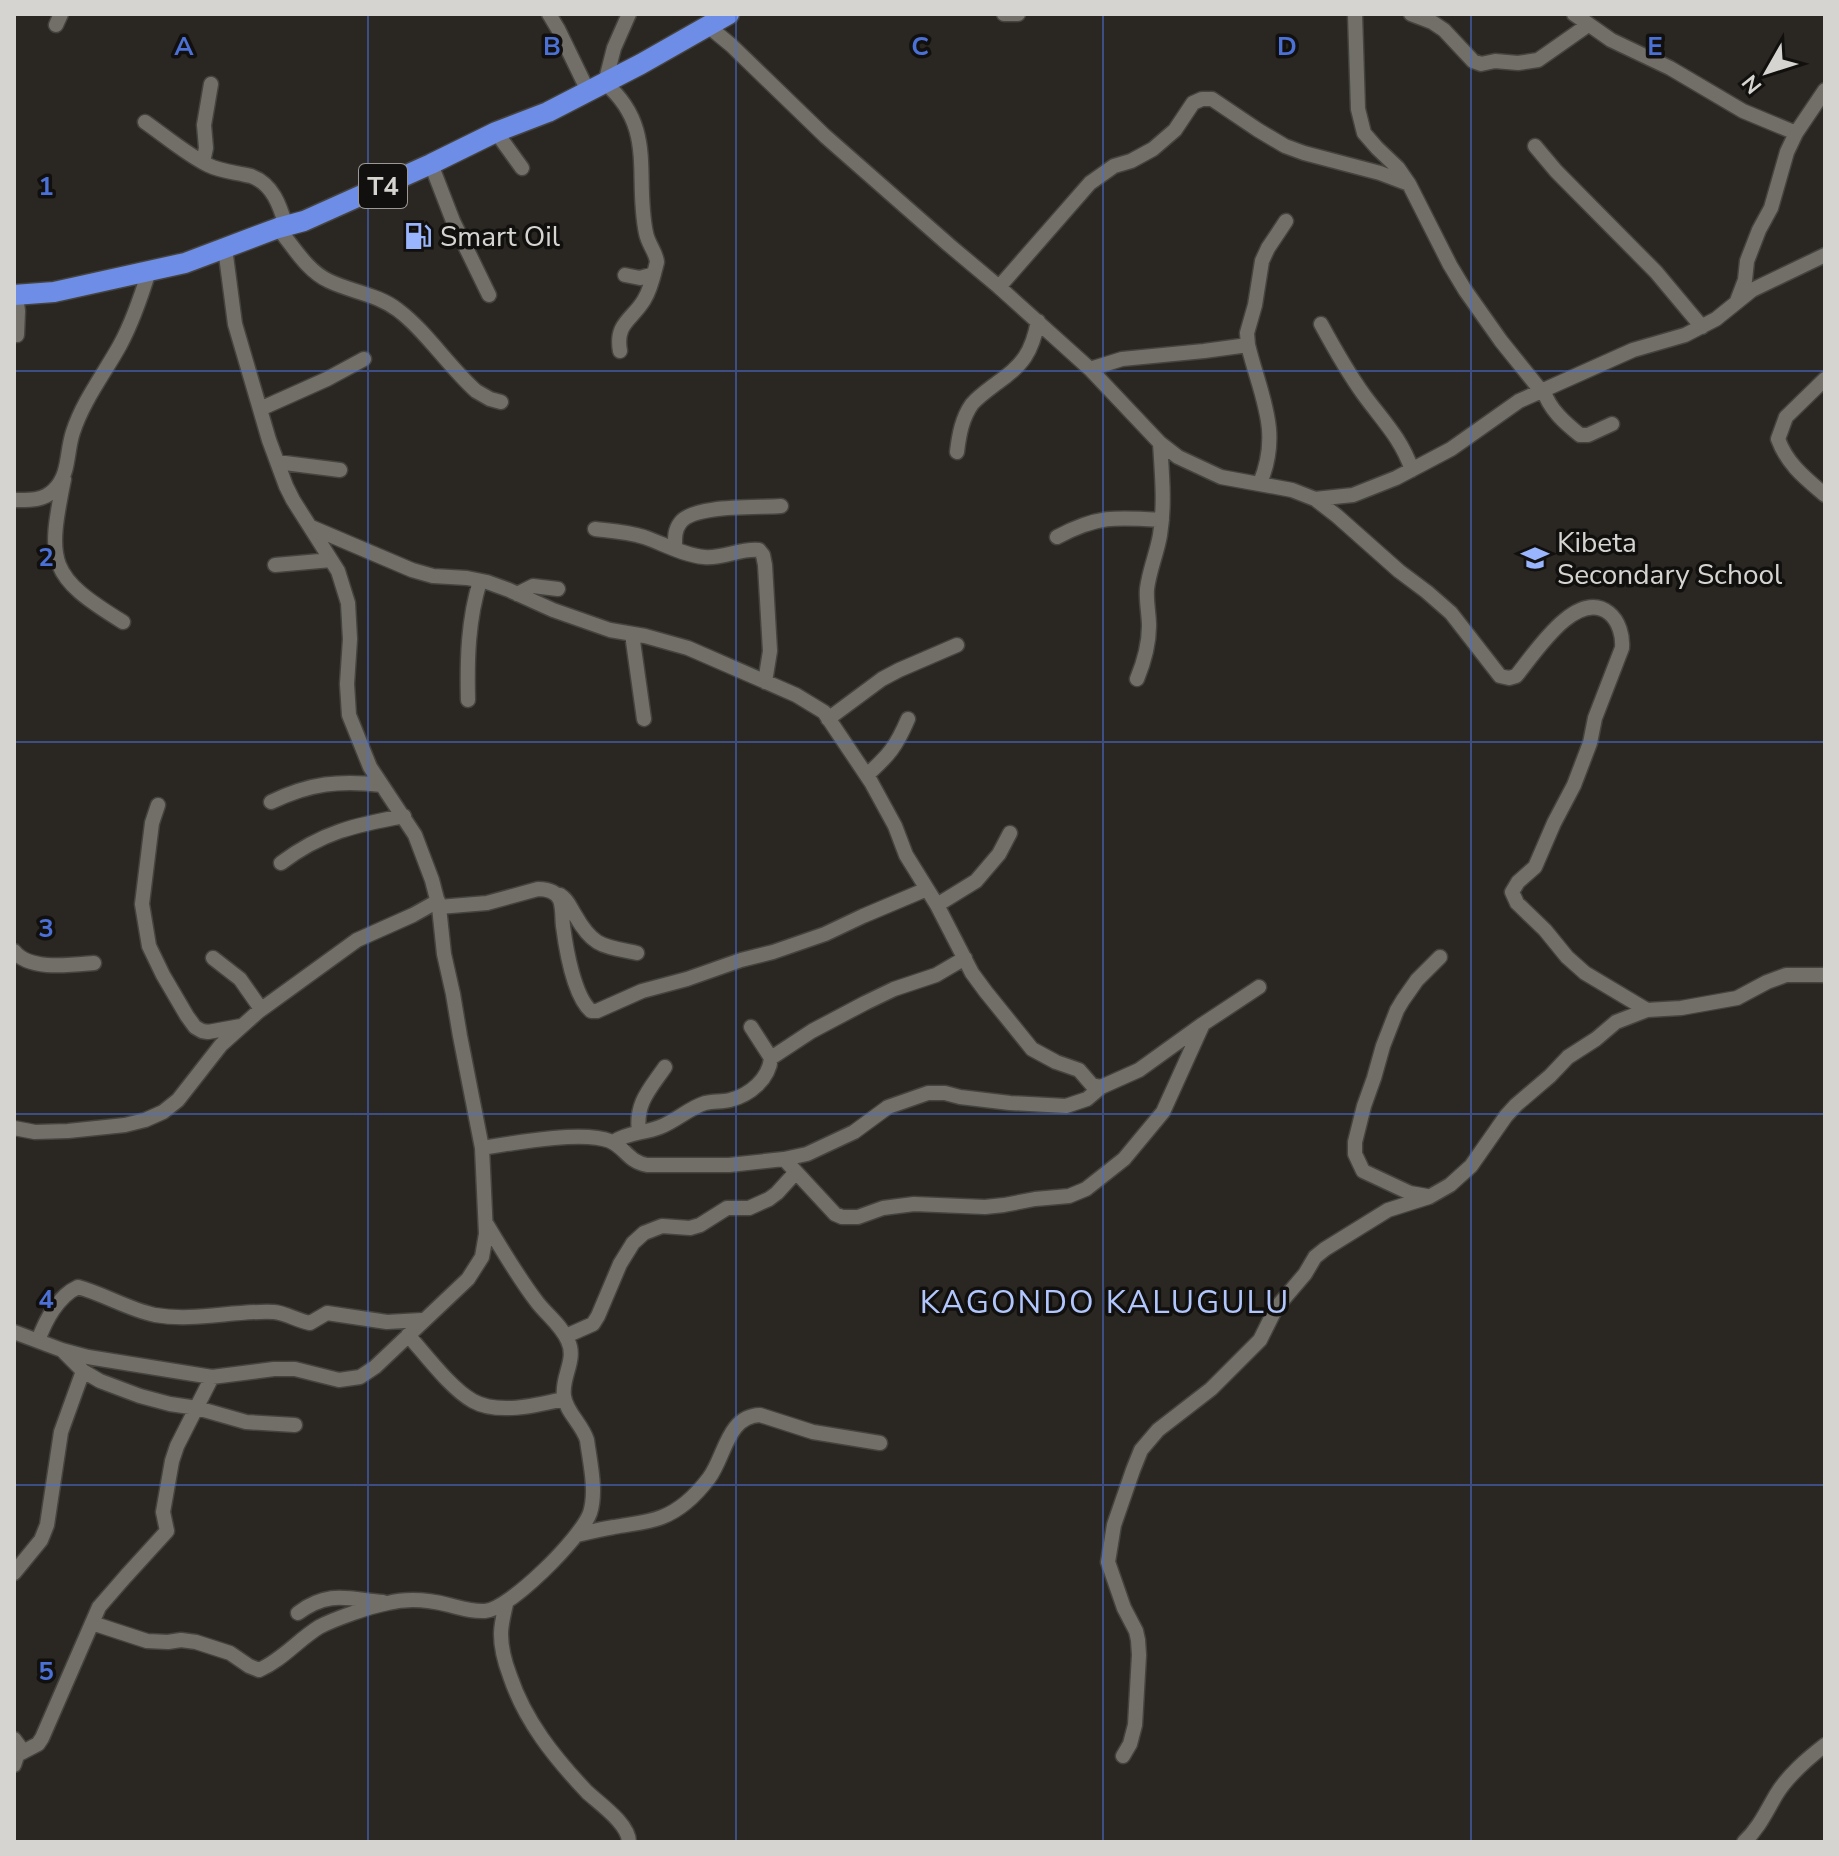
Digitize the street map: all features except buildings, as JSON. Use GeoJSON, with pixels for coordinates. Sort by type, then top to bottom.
{"type":"FeatureCollection","features":[{"type":"Feature","properties":{"kind":"highway","name":"T4"},"geometry":{"type":"LineString","coordinates":[[15,295],[54,292],[185,263],[333,209],[496,132],[548,112],[729,14]]}},
{"type":"Feature","properties":{"kind":"street"},"geometry":{"type":"LineString","coordinates":[[549,14],[597,87],[618,94],[633,118],[638,134],[643,159],[646,233],[657,257],[645,299],[627,318],[618,342],[620,351]]}},
{"type":"Feature","properties":{"kind":"street"},"geometry":{"type":"LineString","coordinates":[[597,87],[629,14]]}},
{"type":"Feature","properties":{"kind":"street"},"geometry":{"type":"LineString","coordinates":[[1004,14],[1018,14]]}},
{"type":"Feature","properties":{"kind":"street"},"geometry":{"type":"LineString","coordinates":[[1355,14],[1358,109],[1364,133],[1398,168],[1465,290],[1556,412],[1580,435],[1588,435],[1612,424]]}},
{"type":"Feature","properties":{"kind":"street"},"geometry":{"type":"LineString","coordinates":[[1411,14],[1444,30],[1473,61],[1481,64],[1538,60],[1588,25]]}},
{"type":"Feature","properties":{"kind":"street"},"geometry":{"type":"LineString","coordinates":[[1574,14],[1588,25],[1743,111],[1796,133]]}},
{"type":"Feature","properties":{"kind":"street"},"geometry":{"type":"LineString","coordinates":[[708,26],[835,146],[1038,321],[1090,369],[1160,443],[1178,457],[1221,477],[1292,490],[1315,499],[1451,613],[1491,667],[1504,678],[1516,676],[1553,631],[1578,611],[1592,607],[1609,613],[1623,637],[1622,648],[1595,718],[1590,743],[1574,785],[1535,867],[1512,892],[1517,903],[1585,973],[1647,1010]]}},
{"type":"Feature","properties":{"kind":"street"},"geometry":{"type":"LineString","coordinates":[[203,162],[206,148],[204,125],[211,84]]}},
{"type":"Feature","properties":{"kind":"street"},"geometry":{"type":"LineString","coordinates":[[1737,301],[1745,280],[1747,261],[1771,208],[1787,152],[1825,90]]}},
{"type":"Feature","properties":{"kind":"street"},"geometry":{"type":"LineString","coordinates":[[999,287],[1090,183],[1114,166],[1153,149],[1175,130],[1193,103],[1202,99],[1212,99],[1285,146],[1409,184]]}},
{"type":"Feature","properties":{"kind":"street"},"geometry":{"type":"LineString","coordinates":[[145,122],[203,162],[264,183],[279,204],[282,227],[315,273],[328,281],[382,299],[400,311],[476,391],[501,402]]}},
{"type":"Feature","properties":{"kind":"street"},"geometry":{"type":"LineString","coordinates":[[496,132],[522,168]]}},
{"type":"Feature","properties":{"kind":"street"},"geometry":{"type":"LineString","coordinates":[[1535,146],[1656,272],[1702,327]]}},
{"type":"Feature","properties":{"kind":"street"},"geometry":{"type":"LineString","coordinates":[[431,164],[453,221],[489,295]]}},
{"type":"Feature","properties":{"kind":"street"},"geometry":{"type":"LineString","coordinates":[[1260,483],[1268,456],[1270,427],[1247,333],[1262,261],[1286,221]]}},
{"type":"Feature","properties":{"kind":"street"},"geometry":{"type":"LineString","coordinates":[[14,1332],[62,1350],[212,1377],[295,1369],[339,1380],[360,1377],[375,1367],[447,1300],[468,1279],[482,1257],[486,1223],[482,1148],[444,954],[438,904],[426,861],[404,816],[370,767],[349,715],[348,603],[338,571],[293,500],[277,462],[235,324],[225,248]]}},
{"type":"Feature","properties":{"kind":"street"},"geometry":{"type":"LineString","coordinates":[[1315,499],[1363,492],[1412,470],[1451,449],[1508,407],[1633,350],[1671,340],[1702,327],[1760,286],[1825,255]]}},
{"type":"Feature","properties":{"kind":"street"},"geometry":{"type":"LineString","coordinates":[[123,622],[68,582],[54,548],[55,528],[72,435],[82,410],[137,311],[149,271]]}},
{"type":"Feature","properties":{"kind":"street"},"geometry":{"type":"LineString","coordinates":[[625,275],[640,278],[654,274]]}},
{"type":"Feature","properties":{"kind":"street"},"geometry":{"type":"LineString","coordinates":[[15,295],[17,335]]}},
{"type":"Feature","properties":{"kind":"street"},"geometry":{"type":"LineString","coordinates":[[957,452],[964,419],[973,402],[1011,373],[1026,357],[1034,342],[1038,321]]}},
{"type":"Feature","properties":{"kind":"street"},"geometry":{"type":"LineString","coordinates":[[1321,324],[1350,375],[1398,438],[1412,470]]}},
{"type":"Feature","properties":{"kind":"street"},"geometry":{"type":"LineString","coordinates":[[1090,369],[1122,359],[1248,345]]}},
{"type":"Feature","properties":{"kind":"street"},"geometry":{"type":"LineString","coordinates":[[260,409],[364,359]]}},
{"type":"Feature","properties":{"kind":"street"},"geometry":{"type":"LineString","coordinates":[[1825,379],[1786,417],[1778,439],[1796,471],[1825,495]]}},
{"type":"Feature","properties":{"kind":"street"},"geometry":{"type":"LineString","coordinates":[[1137,679],[1148,642],[1147,593],[1162,520],[1160,443]]}},
{"type":"Feature","properties":{"kind":"street"},"geometry":{"type":"LineString","coordinates":[[277,462],[340,470]]}},
{"type":"Feature","properties":{"kind":"street"},"geometry":{"type":"LineString","coordinates":[[14,500],[44,498],[64,477]]}},
{"type":"Feature","properties":{"kind":"street"},"geometry":{"type":"LineString","coordinates":[[675,549],[678,526],[693,514],[781,506]]}},
{"type":"Feature","properties":{"kind":"street"},"geometry":{"type":"LineString","coordinates":[[1057,537],[1089,521],[1130,518],[1162,520]]}},
{"type":"Feature","properties":{"kind":"street"},"geometry":{"type":"LineString","coordinates":[[309,526],[412,570],[433,576],[480,581],[610,630],[688,648],[796,695],[824,712],[867,775],[895,826],[906,855],[986,992],[1032,1049],[1079,1070],[1092,1085],[1101,1087]]}},
{"type":"Feature","properties":{"kind":"street"},"geometry":{"type":"LineString","coordinates":[[595,529],[642,537],[707,558],[759,550],[765,565],[770,651],[765,682]]}},
{"type":"Feature","properties":{"kind":"street"},"geometry":{"type":"LineString","coordinates":[[275,565],[331,560]]}},
{"type":"Feature","properties":{"kind":"street"},"geometry":{"type":"LineString","coordinates":[[468,700],[469,639],[472,610],[480,581]]}},
{"type":"Feature","properties":{"kind":"street"},"geometry":{"type":"LineString","coordinates":[[517,594],[533,586],[558,589]]}},
{"type":"Feature","properties":{"kind":"street"},"geometry":{"type":"LineString","coordinates":[[632,634],[644,719]]}},
{"type":"Feature","properties":{"kind":"street"},"geometry":{"type":"LineString","coordinates":[[828,719],[882,679],[957,645]]}},
{"type":"Feature","properties":{"kind":"street"},"geometry":{"type":"LineString","coordinates":[[867,775],[897,744],[908,719]]}},
{"type":"Feature","properties":{"kind":"street"},"geometry":{"type":"LineString","coordinates":[[271,802],[309,786],[355,782],[382,785]]}},
{"type":"Feature","properties":{"kind":"street"},"geometry":{"type":"LineString","coordinates":[[158,805],[152,823],[142,904],[149,946],[195,1027],[208,1032],[241,1026]]}},
{"type":"Feature","properties":{"kind":"street"},"geometry":{"type":"LineString","coordinates":[[281,863],[304,847],[335,832],[404,816]]}},
{"type":"Feature","properties":{"kind":"street"},"geometry":{"type":"LineString","coordinates":[[937,905],[976,881],[999,854],[1010,833]]}},
{"type":"Feature","properties":{"kind":"street"},"geometry":{"type":"LineString","coordinates":[[14,1128],[35,1132],[125,1125],[163,1112],[178,1100],[221,1045],[261,1009],[357,940],[438,904],[487,903],[546,889],[566,899],[589,937],[599,944],[637,953]]}},
{"type":"Feature","properties":{"kind":"street"},"geometry":{"type":"LineString","coordinates":[[554,893],[561,904],[564,932],[582,999],[587,1008],[597,1011],[642,991],[825,934],[927,889]]}},
{"type":"Feature","properties":{"kind":"street"},"geometry":{"type":"LineString","coordinates":[[14,951],[18,956],[39,964],[94,963]]}},
{"type":"Feature","properties":{"kind":"street"},"geometry":{"type":"LineString","coordinates":[[1429,1197],[1410,1193],[1363,1171],[1355,1154],[1355,1142],[1397,1010],[1417,980],[1440,957]]}},
{"type":"Feature","properties":{"kind":"street"},"geometry":{"type":"LineString","coordinates":[[213,958],[240,979],[261,1009]]}},
{"type":"Feature","properties":{"kind":"street"},"geometry":{"type":"LineString","coordinates":[[613,1142],[633,1132],[658,1128],[699,1105],[740,1096],[766,1074],[771,1058],[812,1031],[894,989],[936,975],[965,958]]}},
{"type":"Feature","properties":{"kind":"street"},"geometry":{"type":"LineString","coordinates":[[1123,1756],[1135,1725],[1139,1655],[1136,1631],[1124,1608],[1108,1562],[1114,1525],[1133,1470],[1141,1450],[1158,1430],[1211,1389],[1260,1340],[1276,1308],[1315,1257],[1388,1210],[1429,1197],[1450,1185],[1471,1166],[1506,1116],[1568,1057],[1616,1022],[1647,1010],[1729,1000],[1786,975],[1825,975]]}},
{"type":"Feature","properties":{"kind":"street"},"geometry":{"type":"LineString","coordinates":[[482,1148],[534,1140],[589,1138],[613,1142],[637,1163],[647,1165],[729,1165],[807,1154],[854,1132],[888,1107],[928,1093],[1066,1106],[1087,1099],[1101,1087],[1139,1070],[1259,987]]}},
{"type":"Feature","properties":{"kind":"street"},"geometry":{"type":"LineString","coordinates":[[784,1159],[835,1214],[842,1217],[858,1217],[903,1205],[985,1207],[1069,1196],[1086,1189],[1107,1173],[1145,1136],[1163,1112],[1203,1024]]}},
{"type":"Feature","properties":{"kind":"street"},"geometry":{"type":"LineString","coordinates":[[751,1027],[771,1058]]}},
{"type":"Feature","properties":{"kind":"street"},"geometry":{"type":"LineString","coordinates":[[639,1132],[639,1108],[665,1067]]}},
{"type":"Feature","properties":{"kind":"street"},"geometry":{"type":"LineString","coordinates":[[566,1336],[593,1324],[620,1264],[633,1243],[644,1233],[662,1226],[690,1228],[727,1208],[749,1208],[777,1193],[796,1172]]}},
{"type":"Feature","properties":{"kind":"street"},"geometry":{"type":"LineString","coordinates":[[92,1623],[147,1641],[196,1642],[230,1653],[259,1670],[320,1627],[387,1603],[429,1601],[466,1610],[494,1610],[506,1604],[577,1535],[584,1527],[592,1504],[584,1430],[564,1399],[571,1346],[537,1302],[486,1223]]}},
{"type":"Feature","properties":{"kind":"street"},"geometry":{"type":"LineString","coordinates":[[38,1341],[58,1303],[78,1287],[125,1307],[174,1317],[271,1312],[310,1323],[327,1313],[387,1322],[423,1320]]}},
{"type":"Feature","properties":{"kind":"street"},"geometry":{"type":"LineString","coordinates":[[408,1335],[442,1373],[474,1402],[515,1408],[564,1399]]}},
{"type":"Feature","properties":{"kind":"street"},"geometry":{"type":"LineString","coordinates":[[62,1350],[83,1371],[140,1396],[246,1422],[295,1425]]}},
{"type":"Feature","properties":{"kind":"street"},"geometry":{"type":"LineString","coordinates":[[14,1573],[41,1540],[47,1525],[61,1432],[83,1371]]}},
{"type":"Feature","properties":{"kind":"street"},"geometry":{"type":"LineString","coordinates":[[16,1753],[38,1744],[42,1738],[106,1597],[167,1531],[163,1512],[172,1461],[212,1377]]}},
{"type":"Feature","properties":{"kind":"street"},"geometry":{"type":"LineString","coordinates":[[577,1535],[659,1519],[674,1511],[709,1478],[731,1433],[752,1415],[813,1432],[880,1443]]}},
{"type":"Feature","properties":{"kind":"street"},"geometry":{"type":"LineString","coordinates":[[298,1613],[328,1598],[387,1603]]}},
{"type":"Feature","properties":{"kind":"street"},"geometry":{"type":"LineString","coordinates":[[506,1604],[502,1644],[519,1702],[538,1734],[627,1832],[629,1842]]}},
{"type":"Feature","properties":{"kind":"street"},"geometry":{"type":"LineString","coordinates":[[1744,1842],[1764,1818],[1785,1783],[1825,1745]]}},
{"type":"Feature","properties":{"kind":"place","name":"Smart Oil"},"geometry":{"type":"Point","coordinates":[418,236]}},
{"type":"Feature","properties":{"kind":"place","name":"Kibeta Secondary School"},"geometry":{"type":"Point","coordinates":[1535,558]}},
{"type":"Feature","properties":{"kind":"district","name":"KAGONDO KALUGULU"},"geometry":{"type":"Point","coordinates":[1105,1302]}}]}
